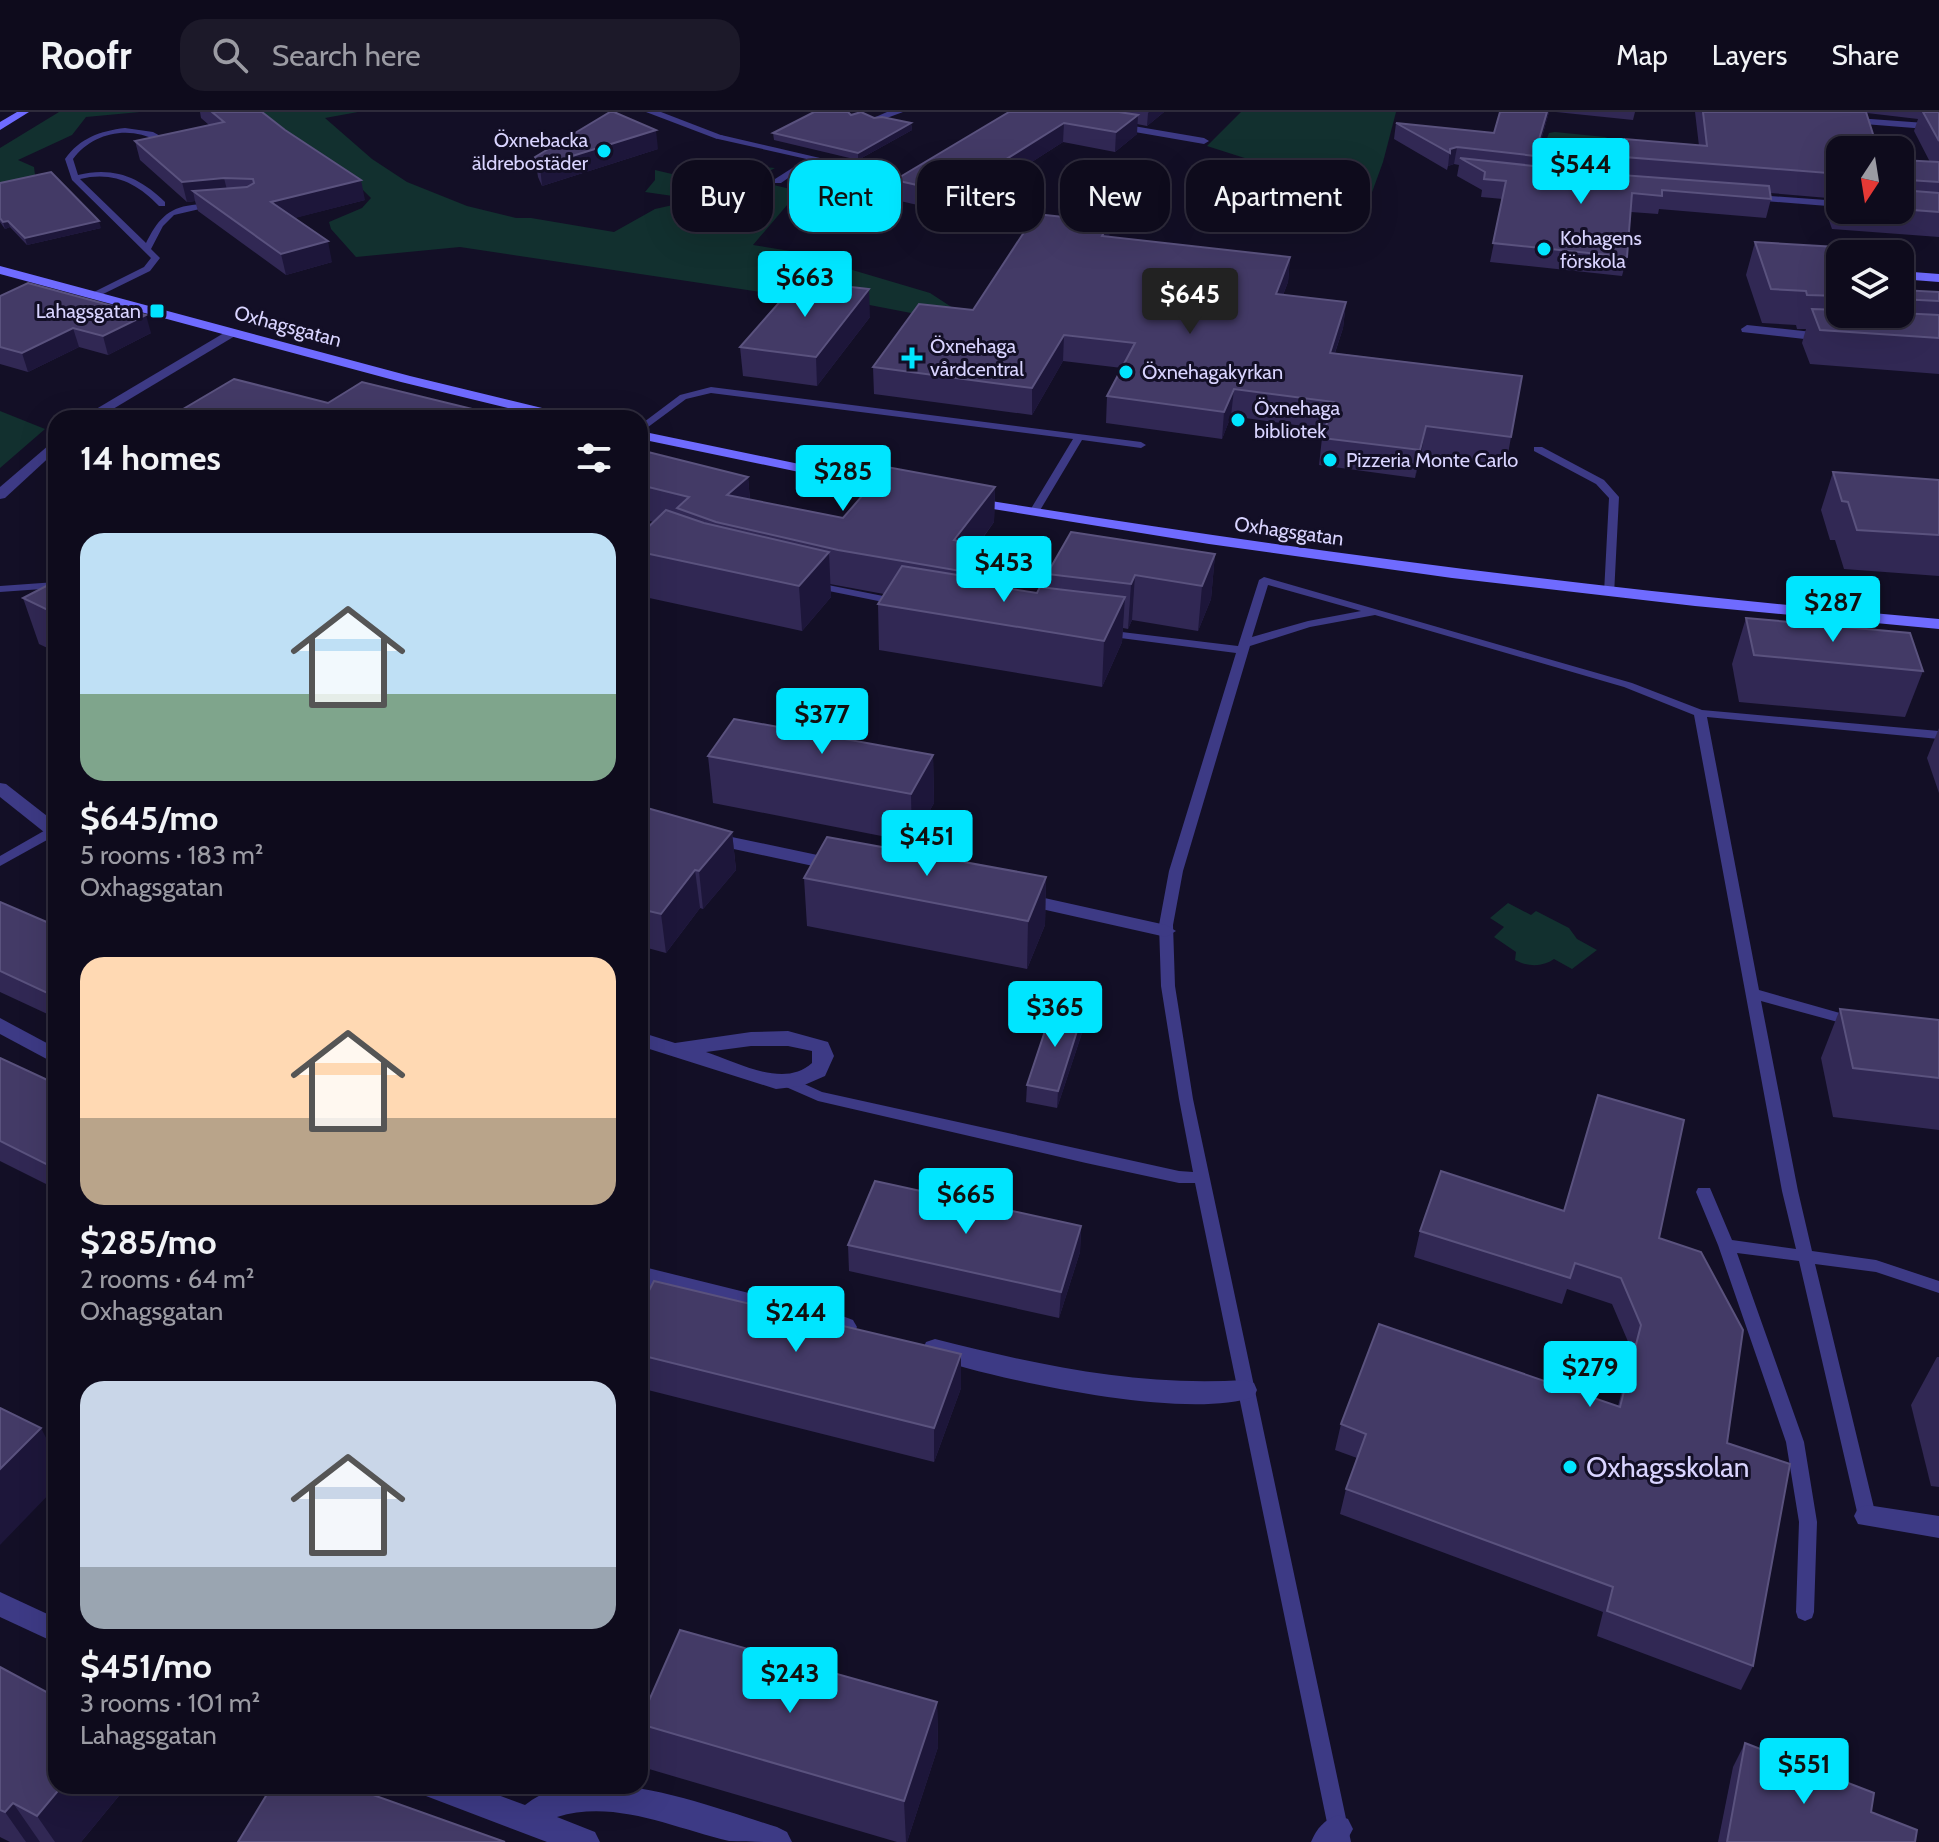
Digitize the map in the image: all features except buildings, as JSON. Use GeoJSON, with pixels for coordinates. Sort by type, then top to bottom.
{"type":"FeatureCollection","features":[{"type":"Feature","properties":{"kind":"street"},"geometry":{"type":"LineString","coordinates":[[0,127],[24,112]]}},
{"type":"Feature","properties":{"kind":"street"},"geometry":{"type":"LineString","coordinates":[[651,112],[721,137]]}},
{"type":"Feature","properties":{"kind":"street"},"geometry":{"type":"LineString","coordinates":[[876,119],[898,112]]}},
{"type":"Feature","properties":{"kind":"street"},"geometry":{"type":"LineString","coordinates":[[1831,119],[1939,127]]}},
{"type":"Feature","properties":{"kind":"street"},"geometry":{"type":"LineString","coordinates":[[1101,124],[1204,141]]}},
{"type":"Feature","properties":{"kind":"street"},"geometry":{"type":"LineString","coordinates":[[1734,196],[1826,203]]}},
{"type":"Feature","properties":{"kind":"street","name":"Oxhagsgatan"},"geometry":{"type":"LineString","coordinates":[[0,270],[535,410]]}},
{"type":"Feature","properties":{"kind":"street"},"geometry":{"type":"LineString","coordinates":[[1914,276],[1939,278]]}},
{"type":"Feature","properties":{"kind":"street"},"geometry":{"type":"LineString","coordinates":[[1747,329],[1778,335],[1844,339]]}},
{"type":"Feature","properties":{"kind":"street"},"geometry":{"type":"LineString","coordinates":[[102,410],[234,333]]}},
{"type":"Feature","properties":{"kind":"street"},"geometry":{"type":"LineString","coordinates":[[648,435],[912,491]]}},
{"type":"Feature","properties":{"kind":"street"},"geometry":{"type":"LineString","coordinates":[[0,495],[48,450]]}},
{"type":"Feature","properties":{"kind":"street","name":"Oxhagsgatan"},"geometry":{"type":"LineString","coordinates":[[955,499],[1350,560],[1610,593],[1939,624]]}},
{"type":"Feature","properties":{"kind":"street"},"geometry":{"type":"LineString","coordinates":[[0,788],[48,826]]}},
{"type":"Feature","properties":{"kind":"street"},"geometry":{"type":"LineString","coordinates":[[689,832],[727,844],[861,869]]}},
{"type":"Feature","properties":{"kind":"street"},"geometry":{"type":"LineString","coordinates":[[1010,897],[1166,931]]}},
{"type":"Feature","properties":{"kind":"street"},"geometry":{"type":"LineString","coordinates":[[0,1025],[48,1052]]}},
{"type":"Feature","properties":{"kind":"street"},"geometry":{"type":"LineString","coordinates":[[648,1041],[776,1082],[791,1083],[816,1073],[823,1065],[821,1047],[805,1039],[777,1038],[679,1049]]}},
{"type":"Feature","properties":{"kind":"street"},"geometry":{"type":"LineString","coordinates":[[648,1277],[868,1333]]}},
{"type":"Feature","properties":{"kind":"street"},"geometry":{"type":"LineString","coordinates":[[914,1344],[1006,1367],[1130,1391],[1200,1395],[1245,1390]]}},
{"type":"Feature","properties":{"kind":"street"},"geometry":{"type":"LineString","coordinates":[[1867,1516],[1939,1527]]}},
{"type":"Feature","properties":{"kind":"street"},"geometry":{"type":"LineString","coordinates":[[0,1604],[48,1627]]}},
{"type":"Feature","properties":{"kind":"street"},"geometry":{"type":"LineString","coordinates":[[457,1794],[585,1842]]}},
{"type":"Feature","properties":{"kind":"street"},"geometry":{"type":"LineString","coordinates":[[528,1821],[551,1804],[579,1797],[646,1803],[777,1842]]}},
{"type":"Feature","properties":{"kind":"lane"},"geometry":{"type":"LineString","coordinates":[[97,294],[147,269],[156,258],[75,178],[69,159],[75,149],[91,138],[113,133],[149,132],[161,140],[161,147]]}},
{"type":"Feature","properties":{"kind":"lane"},"geometry":{"type":"LineString","coordinates":[[721,137],[820,160]]}},
{"type":"Feature","properties":{"kind":"lane"},"geometry":{"type":"LineString","coordinates":[[75,178],[104,173],[125,176],[139,182],[162,204]]}},
{"type":"Feature","properties":{"kind":"lane"},"geometry":{"type":"LineString","coordinates":[[778,181],[789,174]]}},
{"type":"Feature","properties":{"kind":"lane"},"geometry":{"type":"LineString","coordinates":[[147,249],[162,218],[173,212],[229,204]]}},
{"type":"Feature","properties":{"kind":"lane"},"geometry":{"type":"LineString","coordinates":[[648,426],[683,397],[711,390],[1141,445]]}},
{"type":"Feature","properties":{"kind":"lane"},"geometry":{"type":"LineString","coordinates":[[1034,512],[1079,437]]}},
{"type":"Feature","properties":{"kind":"lane"},"geometry":{"type":"LineString","coordinates":[[1538,449],[1600,482],[1614,497],[1610,593]]}},
{"type":"Feature","properties":{"kind":"lane"},"geometry":{"type":"LineString","coordinates":[[1335,1838],[1203,1178],[1168,986],[1166,931],[1176,871],[1264,580],[1628,685],[1700,713],[1939,735]]}},
{"type":"Feature","properties":{"kind":"lane"},"geometry":{"type":"LineString","coordinates":[[795,581],[912,605]]}},
{"type":"Feature","properties":{"kind":"lane"},"geometry":{"type":"LineString","coordinates":[[0,589],[48,586]]}},
{"type":"Feature","properties":{"kind":"lane"},"geometry":{"type":"LineString","coordinates":[[1099,633],[1242,647],[1308,624],[1375,613]]}},
{"type":"Feature","properties":{"kind":"lane"},"geometry":{"type":"LineString","coordinates":[[1700,713],[1804,1257],[1867,1516]]}},
{"type":"Feature","properties":{"kind":"lane"},"geometry":{"type":"LineString","coordinates":[[0,862],[48,836]]}},
{"type":"Feature","properties":{"kind":"lane"},"geometry":{"type":"LineString","coordinates":[[1755,994],[1824,1016],[1870,1025]]}},
{"type":"Feature","properties":{"kind":"lane"},"geometry":{"type":"LineString","coordinates":[[791,1083],[818,1096],[1179,1177],[1203,1178]]}},
{"type":"Feature","properties":{"kind":"lane"},"geometry":{"type":"LineString","coordinates":[[1704,1192],[1726,1245],[1795,1442],[1808,1522],[1805,1612]]}},
{"type":"Feature","properties":{"kind":"lane"},"geometry":{"type":"LineString","coordinates":[[1726,1245],[1876,1266],[1939,1287]]}},
{"type":"Feature","properties":{"kind":"green space"},"geometry":{"type":"Polygon","coordinates":[[[59,112],[140,112],[86,117],[72,135],[18,160],[34,167],[35,175],[0,187],[0,148],[59,112]]]}},
{"type":"Feature","properties":{"kind":"green space"},"geometry":{"type":"Polygon","coordinates":[[[255,112],[358,112],[325,118],[372,159],[407,182],[467,206],[516,218],[614,232],[655,209],[672,205],[672,232],[764,232],[753,245],[846,260],[849,269],[930,293],[953,308],[942,319],[823,296],[794,297],[460,247],[356,257],[331,229],[329,222],[362,208],[371,198],[353,180],[255,112]]]}},
{"type":"Feature","properties":{"kind":"green space"},"geometry":{"type":"Polygon","coordinates":[[[1241,112],[1396,112],[1371,195],[1370,160],[1251,160],[1207,146],[1241,112]]]}},
{"type":"Feature","properties":{"kind":"green space"},"geometry":{"type":"Polygon","coordinates":[[[1549,133],[1610,139],[1606,147],[1600,148],[1546,141],[1549,133]]]}},
{"type":"Feature","properties":{"kind":"green space"},"geometry":{"type":"Polygon","coordinates":[[[655,170],[672,174],[672,196],[645,192],[655,180],[655,170]]]}},
{"type":"Feature","properties":{"kind":"green space"},"geometry":{"type":"Polygon","coordinates":[[[773,185],[789,189],[789,203],[773,222],[773,185]]]}},
{"type":"Feature","properties":{"kind":"green space"},"geometry":{"type":"Polygon","coordinates":[[[0,411],[45,429],[0,468],[0,411]]]}},
{"type":"Feature","properties":{"kind":"green space"},"geometry":{"type":"Polygon","coordinates":[[[1508,903],[1531,915],[1536,911],[1569,928],[1577,939],[1597,950],[1572,969],[1554,959],[1535,965],[1515,960],[1516,952],[1494,937],[1504,927],[1490,918],[1508,903]]]}},
{"type":"Feature","properties":{"kind":"place","name":"Öxnebacka äldrebostäder"},"geometry":{"type":"Point","coordinates":[604,151]}},
{"type":"Feature","properties":{"kind":"place","name":"Kohagens förskola"},"geometry":{"type":"Point","coordinates":[1544,249]}},
{"type":"Feature","properties":{"kind":"place","name":"Lahagsgatan"},"geometry":{"type":"Point","coordinates":[157,311]}},
{"type":"Feature","properties":{"kind":"place","name":"Öxnehaga vårdcentral"},"geometry":{"type":"Point","coordinates":[912,358]}},
{"type":"Feature","properties":{"kind":"place","name":"Öxnehagakyrkan"},"geometry":{"type":"Point","coordinates":[1126,372]}},
{"type":"Feature","properties":{"kind":"place","name":"Öxnehaga bibliotek"},"geometry":{"type":"Point","coordinates":[1238,420]}},
{"type":"Feature","properties":{"kind":"place","name":"Pizzeria Monte Carlo"},"geometry":{"type":"Point","coordinates":[1330,460]}},
{"type":"Feature","properties":{"kind":"place","name":"Oxhagsskolan"},"geometry":{"type":"Point","coordinates":[1570,1467]}}]}
